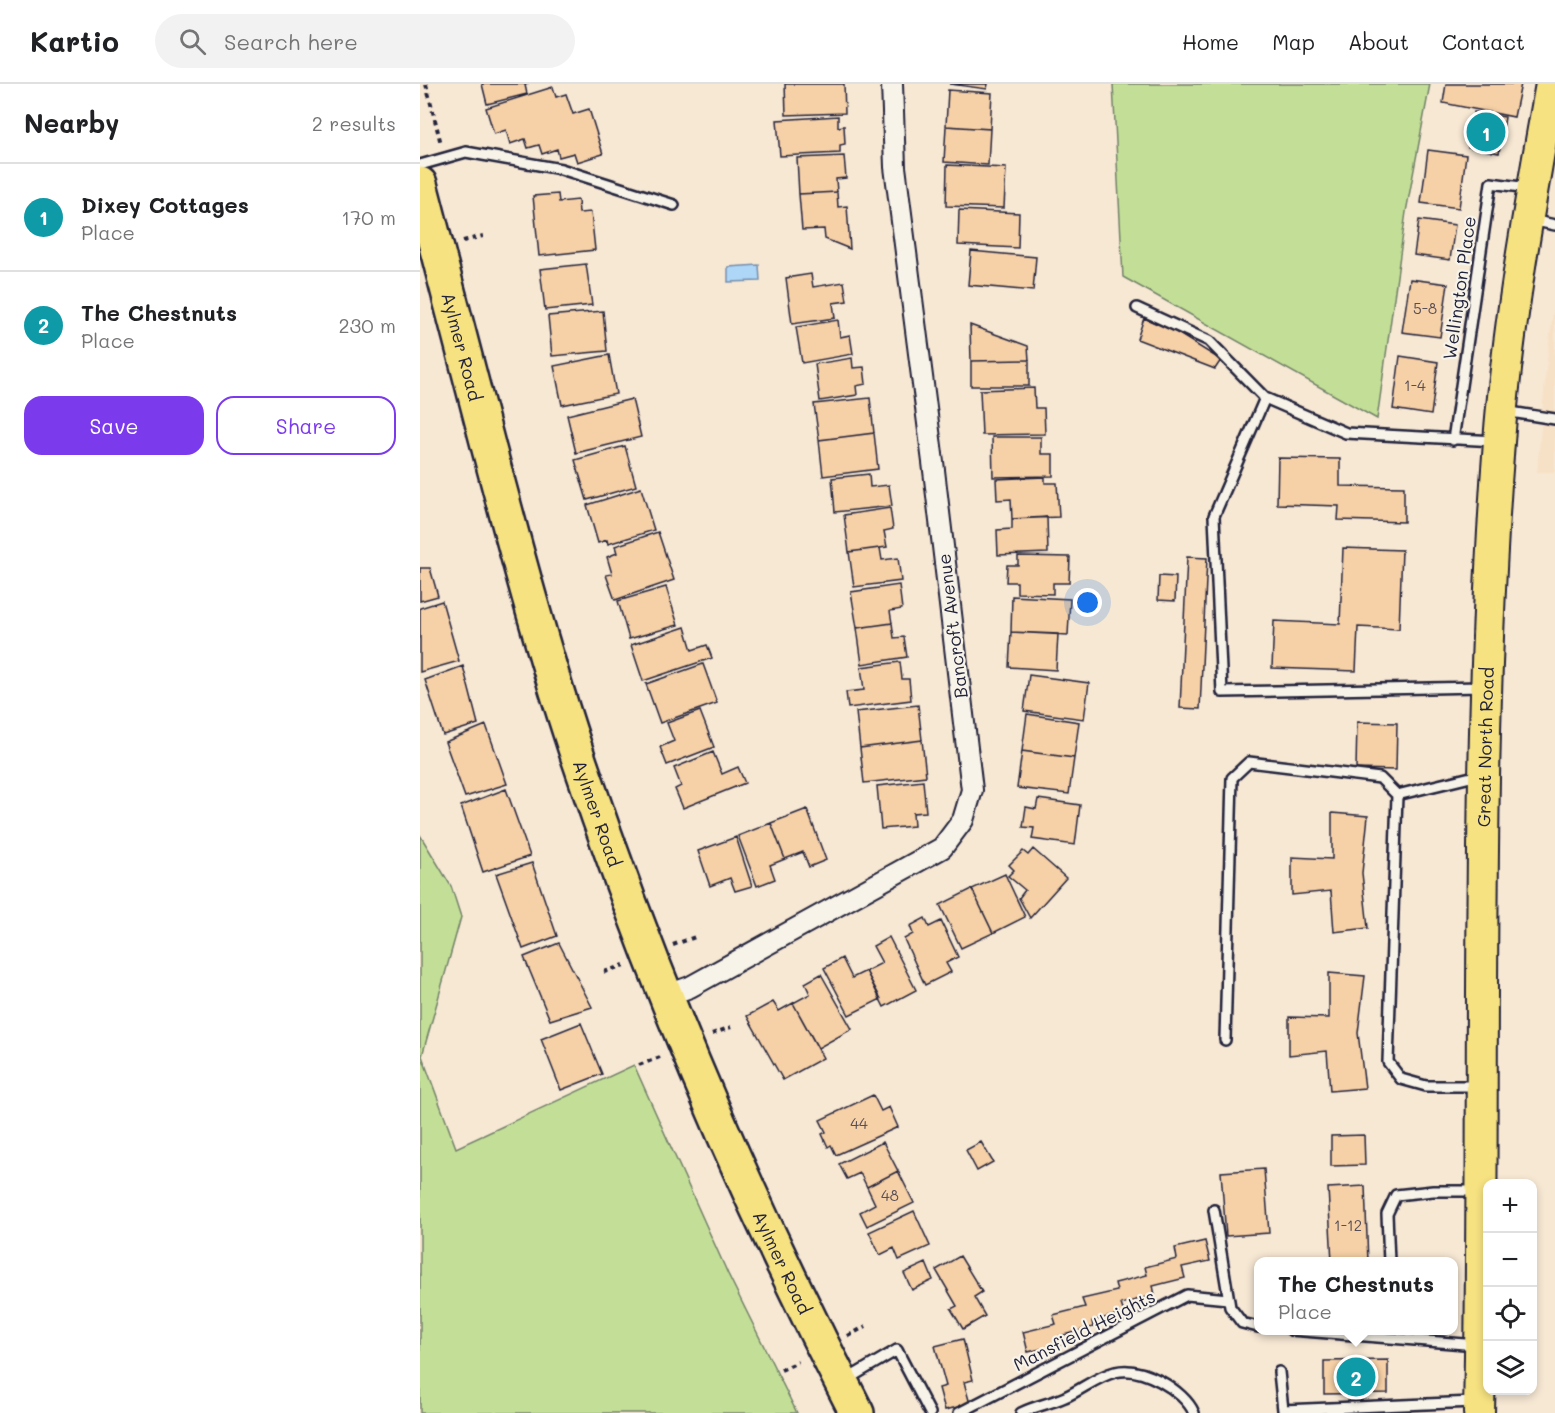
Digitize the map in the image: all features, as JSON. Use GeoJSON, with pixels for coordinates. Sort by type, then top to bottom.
{"type":"FeatureCollection","features":[{"type":"Feature","properties":{"kind":"highway","name":"Aylmer Road"},"geometry":{"type":"LineString","coordinates":[[420,184],[531,608],[575,748],[648,955],[766,1230],[857,1413]]}},
{"type":"Feature","properties":{"kind":"main road","name":"Great North Road"},"geometry":{"type":"LineString","coordinates":[[1480,1407],[1480,1086],[1485,687],[1502,411],[1541,222],[1533,189],[1551,84]]}},
{"type":"Feature","properties":{"kind":"street","name":"Bancroft Avenue"},"geometry":{"type":"LineString","coordinates":[[665,996],[690,987],[942,848],[963,820],[972,790],[895,167],[892,84]]}},
{"type":"Feature","properties":{"kind":"lane"},"geometry":{"type":"LineString","coordinates":[[420,165],[466,152],[561,169],[674,205]]}},
{"type":"Feature","properties":{"kind":"lane","name":"Wellington Place"},"geometry":{"type":"LineString","coordinates":[[1453,440],[1491,183],[1533,189]]}},
{"type":"Feature","properties":{"kind":"lane"},"geometry":{"type":"LineString","coordinates":[[1137,308],[1209,340],[1265,398],[1346,433],[1499,441]]}},
{"type":"Feature","properties":{"kind":"lane"},"geometry":{"type":"LineString","coordinates":[[1265,398],[1214,516],[1222,692],[1485,687]]}},
{"type":"Feature","properties":{"kind":"lane"},"geometry":{"type":"LineString","coordinates":[[1502,411],[1555,418]]}},
{"type":"Feature","properties":{"kind":"lane"},"geometry":{"type":"LineString","coordinates":[[1225,1040],[1232,778],[1249,762],[1380,778],[1397,795],[1388,1062],[1401,1079],[1426,1086],[1480,1086]]}},
{"type":"Feature","properties":{"kind":"lane"},"geometry":{"type":"LineString","coordinates":[[1397,795],[1484,773]]}},
{"type":"Feature","properties":{"kind":"lane"},"geometry":{"type":"LineString","coordinates":[[1389,1257],[1387,1214],[1396,1195],[1433,1191],[1481,1191]]}},
{"type":"Feature","properties":{"kind":"lane"},"geometry":{"type":"LineString","coordinates":[[1214,1210],[1230,1307],[1242,1323],[1254,1326]]}},
{"type":"Feature","properties":{"kind":"lane","name":"Mansfield Heights"},"geometry":{"type":"LineString","coordinates":[[959,1413],[1187,1295],[1228,1299]]}},
{"type":"Feature","properties":{"kind":"lane"},"geometry":{"type":"LineString","coordinates":[[1398,1335],[1481,1345]]}},
{"type":"Feature","properties":{"kind":"lane"},"geometry":{"type":"LineString","coordinates":[[841,1382],[897,1350],[930,1413]]}},
{"type":"Feature","properties":{"kind":"lane"},"geometry":{"type":"LineString","coordinates":[[1021,1413],[1038,1409],[1063,1398],[1114,1372],[1128,1371],[1149,1376],[1172,1389],[1189,1403],[1194,1413]]}},
{"type":"Feature","properties":{"kind":"lane"},"geometry":{"type":"LineString","coordinates":[[1279,1372],[1283,1410],[1480,1407]]}},
{"type":"Feature","properties":{"kind":"path"},"geometry":{"type":"LineString","coordinates":[[426,84],[444,158]]}},
{"type":"Feature","properties":{"kind":"path"},"geometry":{"type":"LineString","coordinates":[[462,242],[483,236]]}},
{"type":"Feature","properties":{"kind":"path"},"geometry":{"type":"LineString","coordinates":[[673,945],[695,937]]}},
{"type":"Feature","properties":{"kind":"path"},"geometry":{"type":"LineString","coordinates":[[604,972],[624,965]]}},
{"type":"Feature","properties":{"kind":"path"},"geometry":{"type":"LineString","coordinates":[[710,1035],[731,1027]]}},
{"type":"Feature","properties":{"kind":"path"},"geometry":{"type":"LineString","coordinates":[[639,1065],[660,1057]]}},
{"type":"Feature","properties":{"kind":"path"},"geometry":{"type":"LineString","coordinates":[[848,1336],[867,1326]]}},
{"type":"Feature","properties":{"kind":"path"},"geometry":{"type":"LineString","coordinates":[[781,1370],[798,1362]]}},
{"type":"Feature","properties":{"kind":"shaded area"},"geometry":{"type":"Polygon","coordinates":[[[1555,295],[1555,472],[1537,472],[1546,368],[1555,295]]]}},
{"type":"Feature","properties":{"kind":"green space"},"geometry":{"type":"Polygon","coordinates":[[[1113,84],[1430,84],[1406,212],[1377,419],[1123,277],[1113,84]]]}},
{"type":"Feature","properties":{"kind":"green space"},"geometry":{"type":"Polygon","coordinates":[[[420,835],[451,886],[461,917],[422,1056],[456,1148],[634,1065],[728,1274],[797,1413],[420,1413],[420,835]]]}},
{"type":"Feature","properties":{"kind":"water"},"geometry":{"type":"Polygon","coordinates":[[[759,265],[760,281],[728,282],[728,267],[759,265]]]}},
{"type":"Feature","properties":{"kind":"building"},"geometry":{"type":"Polygon","coordinates":[[[482,84],[528,84],[525,85],[527,94],[487,104],[482,84]]]}},
{"type":"Feature","properties":{"kind":"building"},"geometry":{"type":"Polygon","coordinates":[[[785,84],[844,84],[845,113],[786,115],[785,84]]]}},
{"type":"Feature","properties":{"kind":"building"},"geometry":{"type":"Polygon","coordinates":[[[950,84],[988,84],[987,89],[950,84]]]}},
{"type":"Feature","properties":{"kind":"building"},"geometry":{"type":"Polygon","coordinates":[[[1446,84],[1521,84],[1514,117],[1443,103],[1446,84]]]}},
{"type":"Feature","properties":{"kind":"building"},"geometry":{"type":"Polygon","coordinates":[[[553,87],[556,97],[566,94],[573,114],[589,109],[603,154],[577,162],[574,153],[559,157],[557,149],[542,154],[539,145],[528,148],[525,139],[510,144],[506,130],[494,134],[486,108],[553,87]]]}},
{"type":"Feature","properties":{"kind":"building"},"geometry":{"type":"Polygon","coordinates":[[[948,90],[992,93],[990,129],[946,126],[948,90]]]}},
{"type":"Feature","properties":{"kind":"building"},"geometry":{"type":"Polygon","coordinates":[[[1474,112],[1505,117],[1499,153],[1468,147],[1474,112]]]}},
{"type":"Feature","properties":{"kind":"building"},"geometry":{"type":"Polygon","coordinates":[[[838,116],[838,127],[844,126],[845,144],[840,145],[840,153],[780,156],[777,120],[838,116]]]}},
{"type":"Feature","properties":{"kind":"building"},"geometry":{"type":"Polygon","coordinates":[[[946,126],[990,129],[988,165],[944,162],[946,126]]]}},
{"type":"Feature","properties":{"kind":"building"},"geometry":{"type":"Polygon","coordinates":[[[1428,150],[1466,155],[1459,208],[1421,203],[1428,150]]]}},
{"type":"Feature","properties":{"kind":"building"},"geometry":{"type":"Polygon","coordinates":[[[844,156],[846,178],[836,179],[837,192],[799,194],[797,158],[844,156]]]}},
{"type":"Feature","properties":{"kind":"building"},"geometry":{"type":"Polygon","coordinates":[[[947,165],[1006,168],[1004,208],[946,206],[947,165]]]}},
{"type":"Feature","properties":{"kind":"building"},"geometry":{"type":"Polygon","coordinates":[[[837,192],[838,207],[847,206],[850,249],[825,239],[824,229],[802,230],[799,194],[837,192]]]}},
{"type":"Feature","properties":{"kind":"building"},"geometry":{"type":"Polygon","coordinates":[[[558,194],[559,202],[578,200],[579,213],[591,212],[595,250],[539,256],[533,196],[558,194]]]}},
{"type":"Feature","properties":{"kind":"building"},"geometry":{"type":"Polygon","coordinates":[[[959,210],[1019,213],[1018,248],[958,245],[959,210]]]}},
{"type":"Feature","properties":{"kind":"building"},"geometry":{"type":"Polygon","coordinates":[[[1419,220],[1455,225],[1450,260],[1414,255],[1419,220]]]}},
{"type":"Feature","properties":{"kind":"building"},"geometry":{"type":"Polygon","coordinates":[[[971,251],[1036,257],[1033,291],[968,285],[971,251]]]}},
{"type":"Feature","properties":{"kind":"building"},"geometry":{"type":"Polygon","coordinates":[[[586,264],[592,305],[545,310],[540,269],[586,264]]]}},
{"type":"Feature","properties":{"kind":"building"},"geometry":{"type":"Polygon","coordinates":[[[811,274],[813,287],[844,282],[847,301],[833,303],[835,318],[792,324],[786,278],[811,274]]]}},
{"type":"Feature","properties":{"kind":"building"},"geometry":{"type":"Polygon","coordinates":[[[1410,279],[1448,284],[1440,337],[1402,332],[1410,279]]]}},
{"type":"Feature","properties":{"kind":"building"},"geometry":{"type":"Polygon","coordinates":[[[603,311],[607,351],[552,356],[548,316],[603,311]]]}},
{"type":"Feature","properties":{"kind":"building"},"geometry":{"type":"Polygon","coordinates":[[[1144,318],[1171,329],[1221,360],[1215,369],[1137,339],[1144,318]]]}},
{"type":"Feature","properties":{"kind":"building"},"geometry":{"type":"Polygon","coordinates":[[[838,320],[840,337],[850,335],[853,354],[802,363],[796,327],[838,320]]]}},
{"type":"Feature","properties":{"kind":"building"},"geometry":{"type":"Polygon","coordinates":[[[970,325],[1028,346],[1029,360],[971,361],[970,325]]]}},
{"type":"Feature","properties":{"kind":"building"},"geometry":{"type":"Polygon","coordinates":[[[609,355],[616,394],[562,405],[554,366],[609,355]]]}},
{"type":"Feature","properties":{"kind":"building"},"geometry":{"type":"Polygon","coordinates":[[[1400,356],[1438,362],[1431,415],[1393,409],[1400,356]]]}},
{"type":"Feature","properties":{"kind":"building"},"geometry":{"type":"Polygon","coordinates":[[[852,358],[853,368],[864,367],[866,384],[856,386],[857,395],[820,401],[815,364],[852,358]]]}},
{"type":"Feature","properties":{"kind":"building"},"geometry":{"type":"Polygon","coordinates":[[[1029,360],[1029,386],[971,386],[971,361],[1029,360]]]}},
{"type":"Feature","properties":{"kind":"building"},"geometry":{"type":"Polygon","coordinates":[[[1034,388],[1035,408],[1044,408],[1045,434],[982,435],[980,390],[1034,388]]]}},
{"type":"Feature","properties":{"kind":"building"},"geometry":{"type":"Polygon","coordinates":[[[870,398],[874,433],[819,440],[814,404],[870,398]]]}},
{"type":"Feature","properties":{"kind":"building"},"geometry":{"type":"Polygon","coordinates":[[[632,399],[641,437],[576,453],[567,415],[632,399]]]}},
{"type":"Feature","properties":{"kind":"building"},"geometry":{"type":"Polygon","coordinates":[[[874,433],[878,469],[823,476],[819,440],[874,433]]]}},
{"type":"Feature","properties":{"kind":"building"},"geometry":{"type":"Polygon","coordinates":[[[992,437],[1041,437],[1041,454],[1053,454],[1053,476],[993,477],[992,437]]]}},
{"type":"Feature","properties":{"kind":"building"},"geometry":{"type":"Polygon","coordinates":[[[625,446],[636,486],[587,500],[575,460],[625,446]]]}},
{"type":"Feature","properties":{"kind":"building"},"geometry":{"type":"Polygon","coordinates":[[[1278,458],[1340,459],[1340,486],[1404,487],[1404,522],[1338,520],[1339,506],[1277,504],[1278,458]]]}},
{"type":"Feature","properties":{"kind":"building"},"geometry":{"type":"Polygon","coordinates":[[[869,474],[870,487],[889,485],[892,506],[835,512],[832,478],[869,474]]]}},
{"type":"Feature","properties":{"kind":"building"},"geometry":{"type":"Polygon","coordinates":[[[1045,477],[1045,483],[1057,483],[1059,517],[1012,519],[1011,499],[997,500],[996,479],[1045,477]]]}},
{"type":"Feature","properties":{"kind":"building"},"geometry":{"type":"Polygon","coordinates":[[[641,488],[654,530],[608,544],[607,540],[598,543],[587,505],[641,488]]]}},
{"type":"Feature","properties":{"kind":"building"},"geometry":{"type":"Polygon","coordinates":[[[890,508],[893,529],[884,531],[887,547],[849,552],[844,515],[890,508]]]}},
{"type":"Feature","properties":{"kind":"building"},"geometry":{"type":"Polygon","coordinates":[[[1047,517],[1048,553],[998,555],[997,530],[1012,529],[1012,519],[1047,517]]]}},
{"type":"Feature","properties":{"kind":"building"},"geometry":{"type":"Polygon","coordinates":[[[658,532],[674,580],[615,600],[606,575],[612,574],[607,557],[617,553],[615,546],[658,532]]]}},
{"type":"Feature","properties":{"kind":"building"},"geometry":{"type":"Polygon","coordinates":[[[880,548],[882,560],[898,558],[901,581],[854,587],[849,552],[880,548]]]}},
{"type":"Feature","properties":{"kind":"building"},"geometry":{"type":"Polygon","coordinates":[[[1343,548],[1402,550],[1399,629],[1358,627],[1356,671],[1272,668],[1274,621],[1340,624],[1343,548]]]}},
{"type":"Feature","properties":{"kind":"building"},"geometry":{"type":"Polygon","coordinates":[[[1018,556],[1070,557],[1069,583],[1053,583],[1053,594],[1017,593],[1017,582],[1006,582],[1007,565],[1018,565],[1018,556]]]}},
{"type":"Feature","properties":{"kind":"building"},"geometry":{"type":"Polygon","coordinates":[[[1187,557],[1207,558],[1200,709],[1180,708],[1187,557]]]}},
{"type":"Feature","properties":{"kind":"building"},"geometry":{"type":"Polygon","coordinates":[[[420,568],[430,568],[438,596],[420,601],[420,568]]]}},
{"type":"Feature","properties":{"kind":"building"},"geometry":{"type":"Polygon","coordinates":[[[1159,576],[1176,577],[1175,601],[1158,600],[1159,576]]]}},
{"type":"Feature","properties":{"kind":"building"},"geometry":{"type":"Polygon","coordinates":[[[899,585],[902,609],[890,611],[892,623],[857,628],[851,592],[899,585]]]}},
{"type":"Feature","properties":{"kind":"building"},"geometry":{"type":"Polygon","coordinates":[[[666,587],[678,625],[629,639],[618,601],[666,587]]]}},
{"type":"Feature","properties":{"kind":"building"},"geometry":{"type":"Polygon","coordinates":[[[1012,596],[1070,599],[1068,635],[1011,632],[1012,596]]]}},
{"type":"Feature","properties":{"kind":"building"},"geometry":{"type":"Polygon","coordinates":[[[442,601],[459,661],[420,672],[420,608],[442,601]]]}},
{"type":"Feature","properties":{"kind":"building"},"geometry":{"type":"Polygon","coordinates":[[[892,623],[894,638],[904,637],[907,657],[862,664],[857,628],[892,623]]]}},
{"type":"Feature","properties":{"kind":"building"},"geometry":{"type":"Polygon","coordinates":[[[685,627],[692,650],[707,645],[712,658],[643,681],[631,645],[685,627]]]}},
{"type":"Feature","properties":{"kind":"building"},"geometry":{"type":"Polygon","coordinates":[[[1011,632],[1058,634],[1056,670],[1009,667],[1011,632]]]}},
{"type":"Feature","properties":{"kind":"building"},"geometry":{"type":"Polygon","coordinates":[[[900,662],[902,679],[909,679],[911,700],[848,708],[846,692],[864,690],[861,667],[900,662]]]}},
{"type":"Feature","properties":{"kind":"building"},"geometry":{"type":"Polygon","coordinates":[[[703,664],[717,703],[660,723],[646,684],[703,664]]]}},
{"type":"Feature","properties":{"kind":"building"},"geometry":{"type":"Polygon","coordinates":[[[463,666],[478,724],[443,735],[425,680],[463,666]]]}},
{"type":"Feature","properties":{"kind":"building"},"geometry":{"type":"Polygon","coordinates":[[[1029,675],[1089,683],[1084,719],[1024,711],[1029,675]]]}},
{"type":"Feature","properties":{"kind":"building"},"geometry":{"type":"Polygon","coordinates":[[[918,705],[922,740],[860,748],[856,712],[918,705]]]}},
{"type":"Feature","properties":{"kind":"building"},"geometry":{"type":"Polygon","coordinates":[[[700,711],[714,747],[667,765],[660,747],[674,741],[667,723],[700,711]]]}},
{"type":"Feature","properties":{"kind":"building"},"geometry":{"type":"Polygon","coordinates":[[[1027,714],[1079,722],[1074,758],[1022,751],[1027,714]]]}},
{"type":"Feature","properties":{"kind":"building"},"geometry":{"type":"Polygon","coordinates":[[[1357,722],[1397,723],[1396,770],[1356,769],[1357,722]]]}},
{"type":"Feature","properties":{"kind":"building"},"geometry":{"type":"Polygon","coordinates":[[[486,725],[507,784],[465,797],[445,742],[486,725]]]}},
{"type":"Feature","properties":{"kind":"building"},"geometry":{"type":"Polygon","coordinates":[[[922,740],[926,776],[864,783],[860,748],[922,740]]]}},
{"type":"Feature","properties":{"kind":"building"},"geometry":{"type":"Polygon","coordinates":[[[1022,751],[1074,758],[1069,794],[1017,788],[1022,751]]]}},
{"type":"Feature","properties":{"kind":"building"},"geometry":{"type":"Polygon","coordinates":[[[713,752],[722,774],[738,767],[745,783],[683,808],[675,789],[681,786],[674,768],[713,752]]]}},
{"type":"Feature","properties":{"kind":"building"},"geometry":{"type":"Polygon","coordinates":[[[923,781],[926,812],[913,813],[914,826],[881,829],[877,786],[923,781]]]}},
{"type":"Feature","properties":{"kind":"building"},"geometry":{"type":"Polygon","coordinates":[[[506,789],[530,856],[483,872],[461,806],[506,789]]]}},
{"type":"Feature","properties":{"kind":"building"},"geometry":{"type":"Polygon","coordinates":[[[1038,799],[1080,805],[1075,845],[1032,839],[1034,828],[1023,827],[1026,807],[1036,809],[1038,799]]]}},
{"type":"Feature","properties":{"kind":"building"},"geometry":{"type":"Polygon","coordinates":[[[807,809],[826,860],[809,867],[803,852],[785,859],[771,823],[807,809]]]}},
{"type":"Feature","properties":{"kind":"building"},"geometry":{"type":"Polygon","coordinates":[[[1332,813],[1368,816],[1362,873],[1368,928],[1334,932],[1331,891],[1292,895],[1292,857],[1332,859],[1332,813]]]}},
{"type":"Feature","properties":{"kind":"building"},"geometry":{"type":"Polygon","coordinates":[[[771,823],[785,859],[770,865],[775,879],[757,886],[738,836],[771,823]]]}},
{"type":"Feature","properties":{"kind":"building"},"geometry":{"type":"Polygon","coordinates":[[[736,837],[752,886],[735,891],[730,878],[710,886],[698,851],[736,837]]]}},
{"type":"Feature","properties":{"kind":"building"},"geometry":{"type":"Polygon","coordinates":[[[1033,849],[1066,878],[1030,918],[1019,898],[1025,890],[1008,876],[1014,870],[1009,865],[1023,851],[1028,855],[1033,849]]]}},
{"type":"Feature","properties":{"kind":"building"},"geometry":{"type":"Polygon","coordinates":[[[532,863],[557,936],[523,949],[496,874],[532,863]]]}},
{"type":"Feature","properties":{"kind":"building"},"geometry":{"type":"Polygon","coordinates":[[[1005,874],[1025,917],[993,933],[972,889],[1005,874]]]}},
{"type":"Feature","properties":{"kind":"building"},"geometry":{"type":"Polygon","coordinates":[[[972,889],[993,933],[961,948],[940,905],[972,889]]]}},
{"type":"Feature","properties":{"kind":"building"},"geometry":{"type":"Polygon","coordinates":[[[925,918],[929,927],[941,921],[958,957],[946,963],[951,972],[925,985],[904,939],[913,934],[910,926],[925,918]]]}},
{"type":"Feature","properties":{"kind":"building"},"geometry":{"type":"Polygon","coordinates":[[[889,937],[916,990],[884,1007],[866,971],[882,963],[873,946],[889,937]]]}},
{"type":"Feature","properties":{"kind":"building"},"geometry":{"type":"Polygon","coordinates":[[[559,943],[592,1007],[550,1020],[524,957],[559,943]]]}},
{"type":"Feature","properties":{"kind":"building"},"geometry":{"type":"Polygon","coordinates":[[[842,958],[852,978],[866,971],[881,999],[849,1015],[824,968],[842,958]]]}},
{"type":"Feature","properties":{"kind":"building"},"geometry":{"type":"Polygon","coordinates":[[[1329,973],[1365,976],[1358,1033],[1365,1088],[1330,1091],[1327,1051],[1289,1055],[1289,1017],[1329,1018],[1329,973]]]}},
{"type":"Feature","properties":{"kind":"building"},"geometry":{"type":"Polygon","coordinates":[[[821,974],[852,1029],[818,1048],[793,1003],[810,994],[805,983],[821,974]]]}},
{"type":"Feature","properties":{"kind":"building"},"geometry":{"type":"Polygon","coordinates":[[[773,1002],[779,1011],[793,1003],[823,1058],[783,1080],[747,1016],[773,1002]]]}},
{"type":"Feature","properties":{"kind":"building"},"geometry":{"type":"Polygon","coordinates":[[[581,1023],[602,1074],[561,1090],[541,1039],[581,1023]]]}},
{"type":"Feature","properties":{"kind":"building"},"geometry":{"type":"Polygon","coordinates":[[[873,1095],[881,1111],[889,1107],[898,1127],[836,1155],[831,1145],[828,1147],[822,1134],[826,1132],[820,1120],[873,1095]]]}},
{"type":"Feature","properties":{"kind":"building"},"geometry":{"type":"Polygon","coordinates":[[[1364,1135],[1365,1165],[1331,1166],[1331,1136],[1364,1135]]]}},
{"type":"Feature","properties":{"kind":"building"},"geometry":{"type":"Polygon","coordinates":[[[883,1142],[898,1171],[867,1187],[860,1173],[847,1179],[839,1164],[883,1142]]]}},
{"type":"Feature","properties":{"kind":"building"},"geometry":{"type":"Polygon","coordinates":[[[981,1142],[993,1162],[977,1171],[966,1150],[981,1142]]]}},
{"type":"Feature","properties":{"kind":"building"},"geometry":{"type":"Polygon","coordinates":[[[1264,1169],[1269,1233],[1226,1236],[1221,1172],[1264,1169]]]}},
{"type":"Feature","properties":{"kind":"building"},"geometry":{"type":"Polygon","coordinates":[[[898,1171],[914,1203],[867,1226],[860,1212],[875,1204],[867,1187],[898,1171]]]}},
{"type":"Feature","properties":{"kind":"building"},"geometry":{"type":"Polygon","coordinates":[[[1365,1186],[1368,1257],[1332,1257],[1328,1188],[1365,1186]]]}},
{"type":"Feature","properties":{"kind":"building"},"geometry":{"type":"Polygon","coordinates":[[[914,1211],[930,1246],[899,1260],[894,1248],[880,1255],[869,1232],[914,1211]]]}},
{"type":"Feature","properties":{"kind":"building"},"geometry":{"type":"Polygon","coordinates":[[[1205,1241],[1210,1261],[1182,1267],[1185,1278],[1153,1286],[1155,1295],[1121,1304],[1124,1313],[1092,1321],[1093,1327],[1060,1336],[1062,1344],[1028,1352],[1023,1332],[1056,1324],[1053,1315],[1085,1307],[1082,1299],[1117,1291],[1115,1283],[1147,1275],[1145,1267],[1177,1259],[1175,1248],[1205,1241]]]}},
{"type":"Feature","properties":{"kind":"building"},"geometry":{"type":"Polygon","coordinates":[[[960,1256],[982,1292],[974,1297],[985,1316],[963,1329],[951,1309],[957,1306],[936,1270],[960,1256]]]}},
{"type":"Feature","properties":{"kind":"building"},"geometry":{"type":"Polygon","coordinates":[[[926,1263],[933,1280],[912,1290],[904,1273],[926,1263]]]}},
{"type":"Feature","properties":{"kind":"building"},"geometry":{"type":"Polygon","coordinates":[[[963,1339],[973,1380],[964,1382],[970,1404],[945,1410],[939,1388],[946,1386],[935,1346],[963,1339]]]}},
{"type":"Feature","properties":{"kind":"building"},"geometry":{"type":"Polygon","coordinates":[[[1388,1360],[1388,1393],[1324,1394],[1324,1361],[1388,1360]]]}},
{"type":"Feature","properties":{"kind":"place","name":"Dixey Cottages"},"geometry":{"type":"Point","coordinates":[1486,132]}},
{"type":"Feature","properties":{"kind":"place","name":"The Chestnuts"},"geometry":{"type":"Point","coordinates":[1356,1377]}}]}
